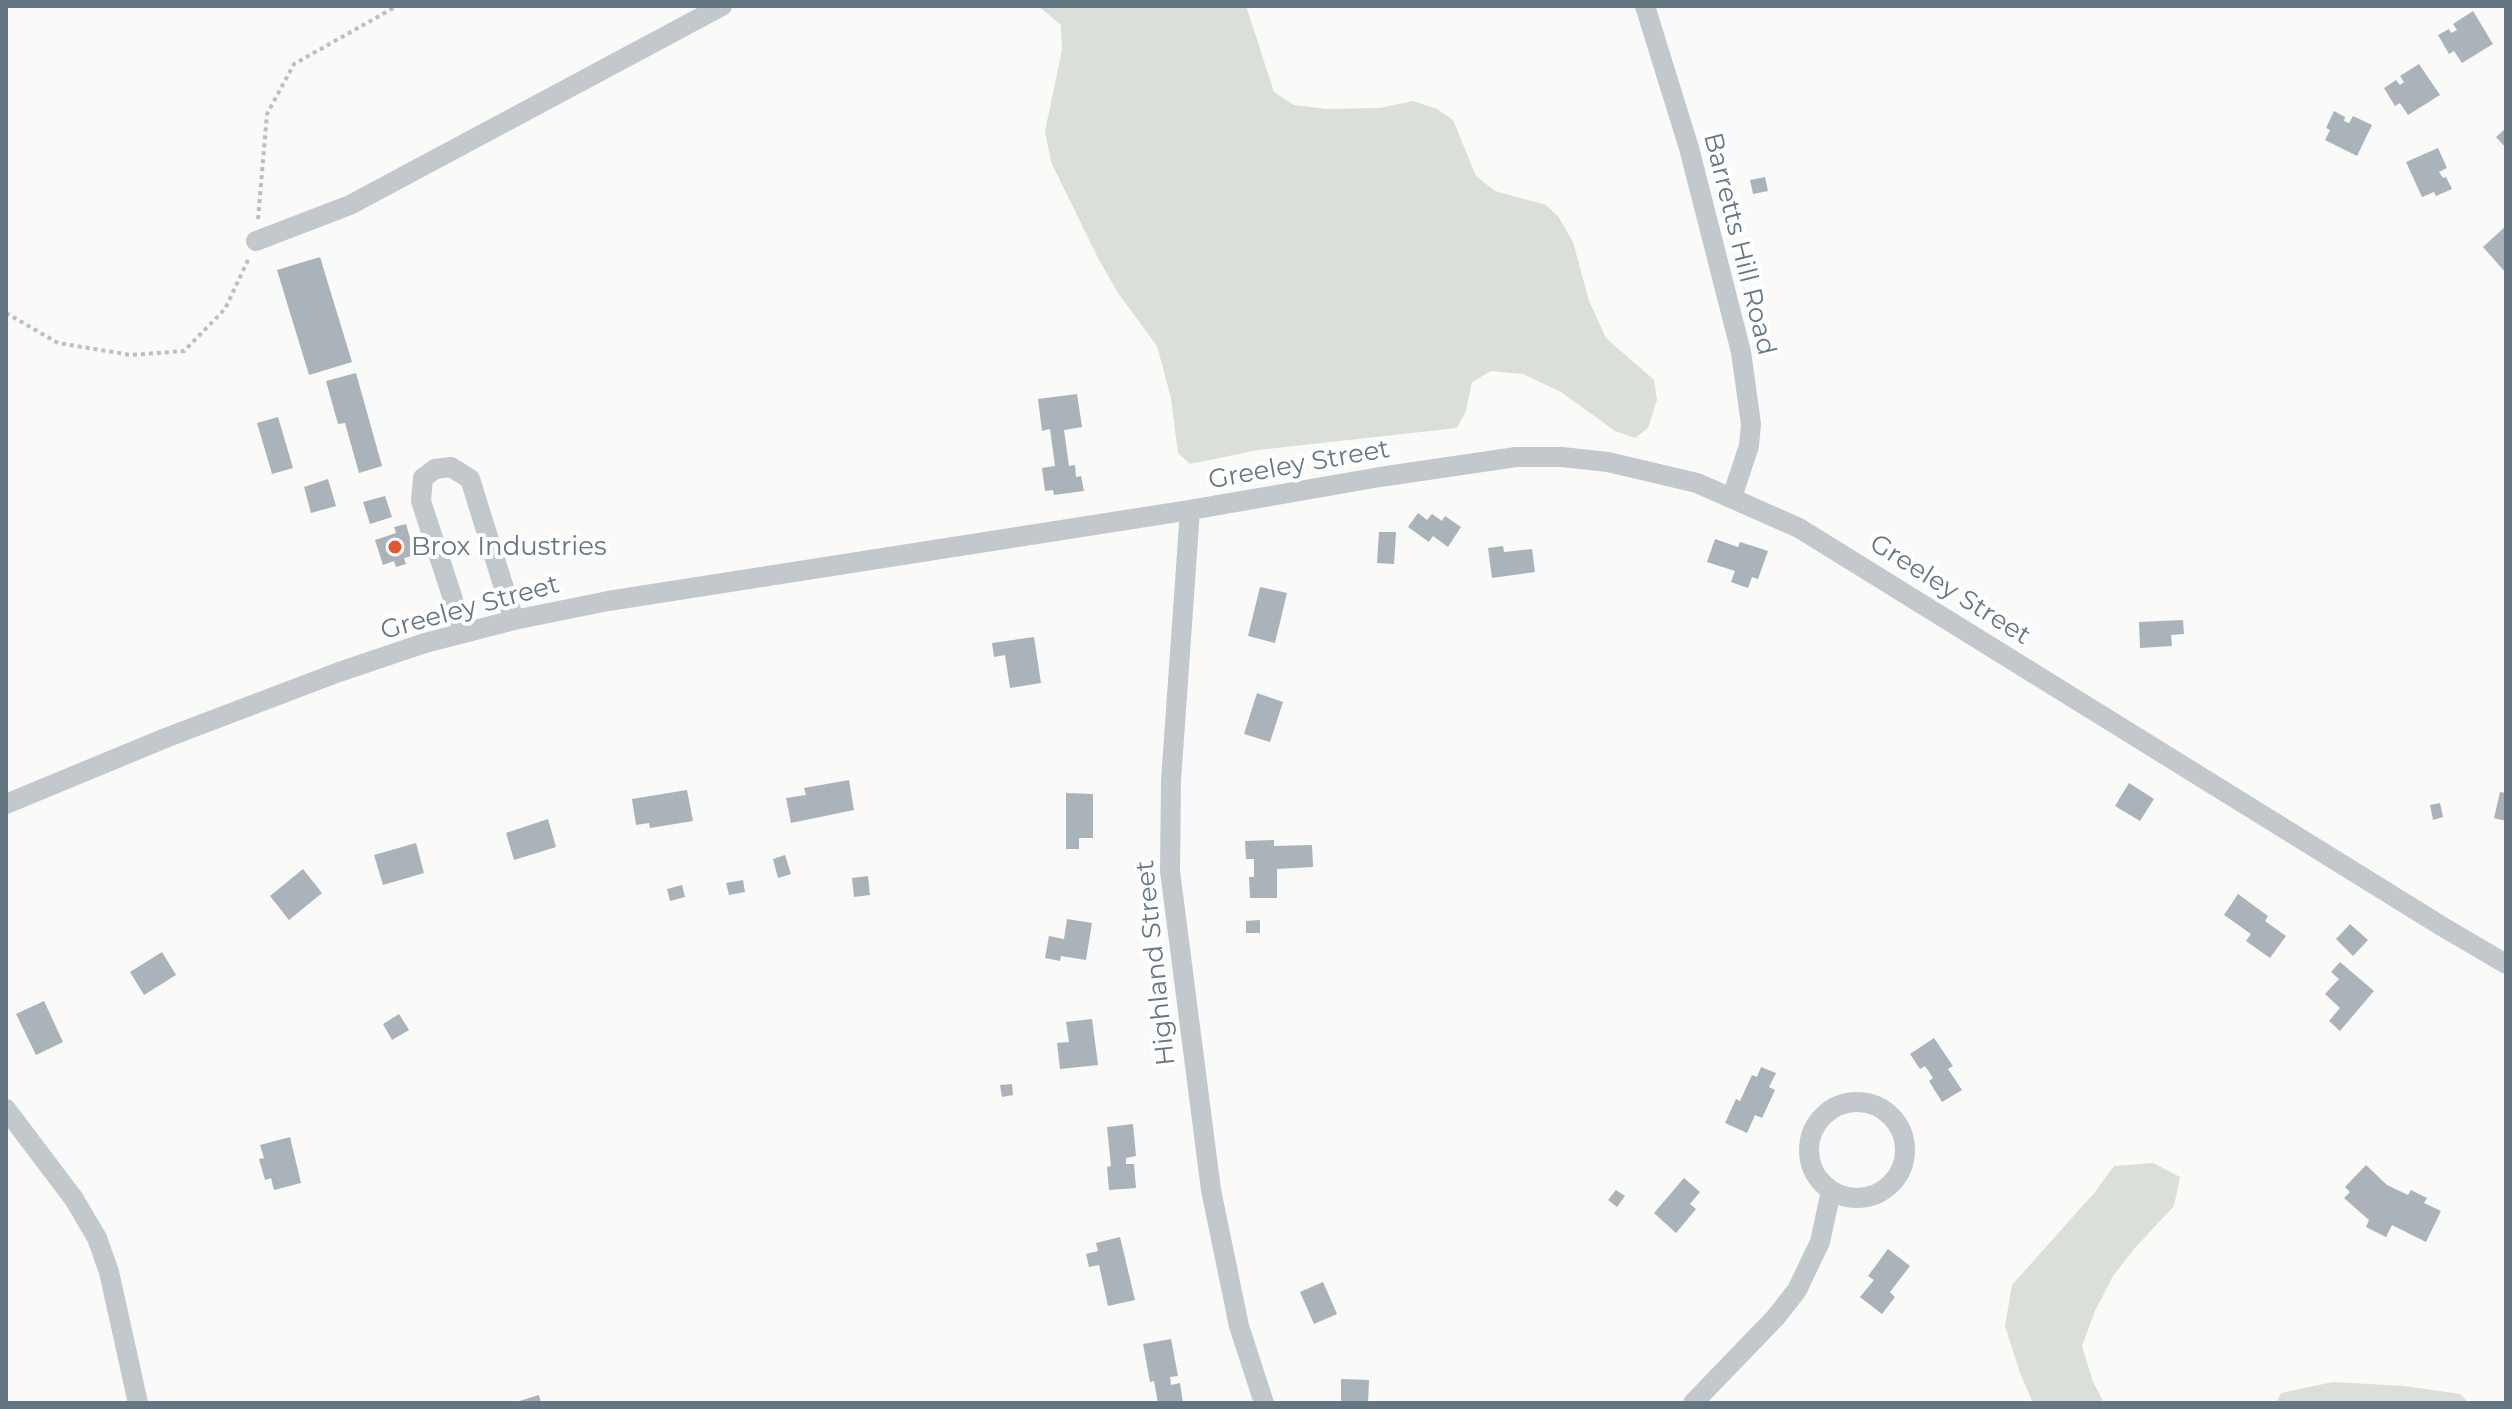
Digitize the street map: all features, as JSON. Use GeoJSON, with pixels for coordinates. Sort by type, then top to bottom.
{"type":"FeatureCollection","features":[{"type":"Feature","properties":{"kind":"street"},"geometry":{"type":"LineString","coordinates":[[256,241],[350,205],[722,6]]}},
{"type":"Feature","properties":{"kind":"street","name":"Barretts Hill Road"},"geometry":{"type":"LineString","coordinates":[[1645,6],[1689,148],[1741,352],[1751,424],[1749,446],[1732,497]]}},
{"type":"Feature","properties":{"kind":"street","name":"Greeley Street"},"geometry":{"type":"LineString","coordinates":[[6,804],[168,737],[339,672],[514,620],[623,598],[1190,510],[1380,477],[1516,457],[1562,457],[1608,462],[1697,483],[1799,528],[2506,964]]}},
{"type":"Feature","properties":{"kind":"street"},"geometry":{"type":"LineString","coordinates":[[464,633],[421,501],[423,478],[435,469],[451,467],[470,479],[514,620]]}},
{"type":"Feature","properties":{"kind":"street","name":"Highland Street"},"geometry":{"type":"LineString","coordinates":[[1190,510],[1171,781],[1170,871],[1211,1190],[1239,1326],[1264,1403]]}},
{"type":"Feature","properties":{"kind":"street"},"geometry":{"type":"LineString","coordinates":[[1856,1102],[1880,1107],[1901,1130],[1905,1145],[1899,1175],[1889,1187],[1861,1199],[1831,1191],[1819,1180],[1811,1165],[1809,1149],[1812,1133],[1820,1119],[1833,1108],[1856,1102]]}},
{"type":"Feature","properties":{"kind":"street"},"geometry":{"type":"LineString","coordinates":[[6,1109],[86,1216],[97,1238],[109,1272],[138,1403]]}},
{"type":"Feature","properties":{"kind":"street"},"geometry":{"type":"LineString","coordinates":[[1693,1403],[1776,1317],[1797,1290],[1820,1242],[1831,1191]]}},
{"type":"Feature","properties":{"kind":"path"},"geometry":{"type":"LineString","coordinates":[[6,313],[58,343],[131,355],[184,351],[225,309],[256,241],[267,114],[294,64],[397,6]]}},
{"type":"Feature","properties":{"kind":"shaded area"},"geometry":{"type":"Polygon","coordinates":[[[1038,6],[1246,6],[1274,92],[1294,105],[1327,109],[1380,108],[1413,101],[1437,109],[1453,120],[1476,176],[1495,191],[1546,205],[1558,216],[1573,242],[1589,301],[1606,338],[1654,380],[1657,400],[1648,428],[1635,438],[1615,431],[1561,392],[1523,374],[1491,371],[1472,382],[1466,411],[1457,428],[1258,450],[1190,464],[1178,453],[1171,398],[1157,346],[1118,293],[1051,162],[1045,131],[1062,50],[1061,25],[1038,6]]]}},
{"type":"Feature","properties":{"kind":"shaded area"},"geometry":{"type":"Polygon","coordinates":[[[2153,1163],[2180,1177],[2174,1206],[2113,1276],[2082,1346],[2093,1382],[2104,1403],[2033,1403],[2005,1326],[2012,1285],[2095,1192],[2114,1166],[2153,1163]]]}},
{"type":"Feature","properties":{"kind":"shaded area"},"geometry":{"type":"Polygon","coordinates":[[[2333,1382],[2404,1386],[2460,1394],[2469,1403],[2276,1403],[2281,1393],[2333,1382]]]}},
{"type":"Feature","properties":{"kind":"building"},"geometry":{"type":"Polygon","coordinates":[[[2473,11],[2493,44],[2462,63],[2454,51],[2449,54],[2438,35],[2449,29],[2451,33],[2457,30],[2453,24],[2473,11]]]}},
{"type":"Feature","properties":{"kind":"building"},"geometry":{"type":"Polygon","coordinates":[[[2419,64],[2440,95],[2408,115],[2400,103],[2395,106],[2384,88],[2396,80],[2400,85],[2404,82],[2400,76],[2419,64]]]}},
{"type":"Feature","properties":{"kind":"building"},"geometry":{"type":"Polygon","coordinates":[[[2334,111],[2349,123],[2353,116],[2372,125],[2357,156],[2325,140],[2330,130],[2326,128],[2334,111]]]}},
{"type":"Feature","properties":{"kind":"building"},"geometry":{"type":"Polygon","coordinates":[[[2506,128],[2506,148],[2496,137],[2506,128]]]}},
{"type":"Feature","properties":{"kind":"building"},"geometry":{"type":"Polygon","coordinates":[[[2438,148],[2447,168],[2439,172],[2443,178],[2446,177],[2452,189],[2436,196],[2434,192],[2422,197],[2406,162],[2438,148]]]}},
{"type":"Feature","properties":{"kind":"building"},"geometry":{"type":"Polygon","coordinates":[[[1765,177],[1768,191],[1753,194],[1750,180],[1765,177]]]}},
{"type":"Feature","properties":{"kind":"building"},"geometry":{"type":"Polygon","coordinates":[[[2506,226],[2506,273],[2483,247],[2506,226]]]}},
{"type":"Feature","properties":{"kind":"building"},"geometry":{"type":"Polygon","coordinates":[[[320,257],[352,362],[309,375],[277,270],[320,257]]]}},
{"type":"Feature","properties":{"kind":"building"},"geometry":{"type":"Polygon","coordinates":[[[356,373],[382,466],[359,473],[345,423],[338,424],[326,381],[356,373]]]}},
{"type":"Feature","properties":{"kind":"building"},"geometry":{"type":"Polygon","coordinates":[[[1077,394],[1082,427],[1064,430],[1069,466],[1075,465],[1076,477],[1081,476],[1084,491],[1054,495],[1053,490],[1045,491],[1042,468],[1055,466],[1050,429],[1042,431],[1038,399],[1077,394]]]}},
{"type":"Feature","properties":{"kind":"building"},"geometry":{"type":"Polygon","coordinates":[[[278,417],[293,468],[272,474],[257,423],[278,417]]]}},
{"type":"Feature","properties":{"kind":"building"},"geometry":{"type":"Polygon","coordinates":[[[328,479],[336,506],[311,513],[304,487],[328,479]]]}},
{"type":"Feature","properties":{"kind":"building"},"geometry":{"type":"Polygon","coordinates":[[[385,496],[392,517],[370,524],[363,502],[385,496]]]}},
{"type":"Feature","properties":{"kind":"building"},"geometry":{"type":"Polygon","coordinates":[[[1418,513],[1427,520],[1432,514],[1442,521],[1445,516],[1461,527],[1448,547],[1433,536],[1429,542],[1408,527],[1418,513]]]}},
{"type":"Feature","properties":{"kind":"building","name":"Brox Industries"},"geometry":{"type":"Polygon","coordinates":[[[406,524],[415,555],[404,558],[406,564],[396,567],[394,561],[383,565],[375,540],[396,533],[394,527],[406,524]]]}},
{"type":"Feature","properties":{"kind":"building"},"geometry":{"type":"Polygon","coordinates":[[[1379,532],[1396,532],[1394,564],[1377,563],[1379,532]]]}},
{"type":"Feature","properties":{"kind":"building"},"geometry":{"type":"Polygon","coordinates":[[[1715,539],[1738,547],[1740,542],[1768,551],[1758,579],[1752,577],[1748,588],[1731,582],[1735,571],[1707,562],[1715,539]]]}},
{"type":"Feature","properties":{"kind":"building"},"geometry":{"type":"Polygon","coordinates":[[[1503,546],[1504,552],[1532,549],[1535,572],[1492,578],[1488,548],[1503,546]]]}},
{"type":"Feature","properties":{"kind":"building"},"geometry":{"type":"Polygon","coordinates":[[[1260,587],[1287,593],[1275,643],[1248,636],[1260,587]]]}},
{"type":"Feature","properties":{"kind":"building"},"geometry":{"type":"Polygon","coordinates":[[[2183,620],[2184,634],[2171,635],[2172,646],[2140,648],[2139,622],[2183,620]]]}},
{"type":"Feature","properties":{"kind":"building"},"geometry":{"type":"Polygon","coordinates":[[[1034,637],[1041,683],[1010,688],[1005,655],[994,657],[992,643],[1034,637]]]}},
{"type":"Feature","properties":{"kind":"building"},"geometry":{"type":"Polygon","coordinates":[[[1257,693],[1283,702],[1270,742],[1244,734],[1257,693]]]}},
{"type":"Feature","properties":{"kind":"building"},"geometry":{"type":"Polygon","coordinates":[[[849,780],[854,810],[791,823],[786,798],[806,795],[804,788],[849,780]]]}},
{"type":"Feature","properties":{"kind":"building"},"geometry":{"type":"Polygon","coordinates":[[[2129,783],[2154,799],[2140,821],[2115,806],[2129,783]]]}},
{"type":"Feature","properties":{"kind":"building"},"geometry":{"type":"Polygon","coordinates":[[[687,790],[693,821],[650,828],[649,823],[636,825],[632,799],[687,790]]]}},
{"type":"Feature","properties":{"kind":"building"},"geometry":{"type":"Polygon","coordinates":[[[2500,792],[2506,793],[2506,821],[2494,818],[2500,792]]]}},
{"type":"Feature","properties":{"kind":"building"},"geometry":{"type":"Polygon","coordinates":[[[1066,793],[1093,794],[1093,838],[1079,838],[1079,849],[1066,849],[1066,793]]]}},
{"type":"Feature","properties":{"kind":"building"},"geometry":{"type":"Polygon","coordinates":[[[2440,803],[2443,817],[2433,820],[2430,805],[2440,803]]]}},
{"type":"Feature","properties":{"kind":"building"},"geometry":{"type":"Polygon","coordinates":[[[548,819],[556,847],[514,860],[506,833],[548,819]]]}},
{"type":"Feature","properties":{"kind":"building"},"geometry":{"type":"Polygon","coordinates":[[[1274,840],[1274,846],[1312,845],[1313,867],[1277,869],[1277,898],[1250,898],[1249,877],[1254,877],[1254,859],[1246,859],[1245,841],[1274,840]]]}},
{"type":"Feature","properties":{"kind":"building"},"geometry":{"type":"Polygon","coordinates":[[[416,843],[424,873],[383,885],[374,855],[416,843]]]}},
{"type":"Feature","properties":{"kind":"building"},"geometry":{"type":"Polygon","coordinates":[[[785,855],[791,874],[778,878],[773,859],[785,855]]]}},
{"type":"Feature","properties":{"kind":"building"},"geometry":{"type":"Polygon","coordinates":[[[303,869],[322,893],[289,920],[270,896],[303,869]]]}},
{"type":"Feature","properties":{"kind":"building"},"geometry":{"type":"Polygon","coordinates":[[[868,876],[870,895],[854,897],[852,878],[868,876]]]}},
{"type":"Feature","properties":{"kind":"building"},"geometry":{"type":"Polygon","coordinates":[[[743,880],[745,892],[729,895],[726,883],[743,880]]]}},
{"type":"Feature","properties":{"kind":"building"},"geometry":{"type":"Polygon","coordinates":[[[682,885],[685,897],[670,901],[667,889],[682,885]]]}},
{"type":"Feature","properties":{"kind":"building"},"geometry":{"type":"Polygon","coordinates":[[[2238,894],[2268,916],[2265,921],[2286,936],[2270,958],[2246,941],[2251,934],[2224,915],[2238,894]]]}},
{"type":"Feature","properties":{"kind":"building"},"geometry":{"type":"Polygon","coordinates":[[[1067,919],[1092,923],[1086,960],[1061,956],[1060,961],[1045,958],[1049,936],[1064,939],[1067,919]]]}},
{"type":"Feature","properties":{"kind":"building"},"geometry":{"type":"Polygon","coordinates":[[[1260,920],[1260,933],[1246,933],[1246,921],[1260,920]]]}},
{"type":"Feature","properties":{"kind":"building"},"geometry":{"type":"Polygon","coordinates":[[[2350,924],[2368,940],[2353,956],[2336,939],[2350,924]]]}},
{"type":"Feature","properties":{"kind":"building"},"geometry":{"type":"Polygon","coordinates":[[[162,952],[176,975],[144,995],[130,972],[162,952]]]}},
{"type":"Feature","properties":{"kind":"building"},"geometry":{"type":"Polygon","coordinates":[[[2340,962],[2374,991],[2340,1031],[2329,1021],[2340,1008],[2325,994],[2339,979],[2331,972],[2340,962]]]}},
{"type":"Feature","properties":{"kind":"building"},"geometry":{"type":"Polygon","coordinates":[[[44,1001],[63,1042],[36,1055],[16,1014],[44,1001]]]}},
{"type":"Feature","properties":{"kind":"building"},"geometry":{"type":"Polygon","coordinates":[[[399,1014],[409,1030],[392,1040],[383,1024],[399,1014]]]}},
{"type":"Feature","properties":{"kind":"building"},"geometry":{"type":"Polygon","coordinates":[[[1092,1019],[1098,1065],[1060,1069],[1057,1043],[1069,1042],[1066,1022],[1092,1019]]]}},
{"type":"Feature","properties":{"kind":"building"},"geometry":{"type":"Polygon","coordinates":[[[1934,1038],[1953,1066],[1948,1069],[1962,1090],[1942,1102],[1929,1081],[1933,1078],[1925,1066],[1920,1069],[1910,1054],[1934,1038]]]}},
{"type":"Feature","properties":{"kind":"building"},"geometry":{"type":"Polygon","coordinates":[[[1761,1067],[1776,1073],[1769,1087],[1775,1090],[1762,1118],[1755,1115],[1747,1133],[1725,1123],[1736,1099],[1740,1101],[1752,1075],[1757,1077],[1761,1067]]]}},
{"type":"Feature","properties":{"kind":"building"},"geometry":{"type":"Polygon","coordinates":[[[1012,1084],[1013,1095],[1002,1097],[1000,1085],[1012,1084]]]}},
{"type":"Feature","properties":{"kind":"building"},"geometry":{"type":"Polygon","coordinates":[[[1133,1124],[1136,1156],[1126,1158],[1126,1164],[1134,1164],[1136,1188],[1109,1190],[1107,1167],[1111,1166],[1107,1127],[1133,1124]]]}},
{"type":"Feature","properties":{"kind":"building"},"geometry":{"type":"Polygon","coordinates":[[[290,1137],[301,1183],[274,1190],[271,1178],[265,1180],[259,1159],[264,1158],[260,1145],[290,1137]]]}},
{"type":"Feature","properties":{"kind":"building"},"geometry":{"type":"Polygon","coordinates":[[[2366,1165],[2387,1185],[2408,1195],[2411,1190],[2427,1198],[2424,1203],[2441,1211],[2426,1242],[2392,1225],[2386,1237],[2366,1227],[2369,1220],[2344,1198],[2350,1192],[2345,1187],[2366,1165]]]}},
{"type":"Feature","properties":{"kind":"building"},"geometry":{"type":"Polygon","coordinates":[[[1684,1178],[1700,1192],[1690,1204],[1696,1209],[1676,1233],[1654,1213],[1684,1178]]]}},
{"type":"Feature","properties":{"kind":"building"},"geometry":{"type":"Polygon","coordinates":[[[1616,1190],[1625,1196],[1617,1207],[1608,1200],[1616,1190]]]}},
{"type":"Feature","properties":{"kind":"building"},"geometry":{"type":"Polygon","coordinates":[[[1120,1237],[1135,1300],[1108,1306],[1099,1265],[1089,1267],[1086,1254],[1098,1251],[1096,1243],[1120,1237]]]}},
{"type":"Feature","properties":{"kind":"building"},"geometry":{"type":"Polygon","coordinates":[[[1888,1249],[1910,1266],[1890,1292],[1895,1297],[1882,1314],[1860,1297],[1874,1280],[1868,1276],[1888,1249]]]}},
{"type":"Feature","properties":{"kind":"building"},"geometry":{"type":"Polygon","coordinates":[[[1323,1282],[1337,1314],[1314,1324],[1300,1292],[1323,1282]]]}},
{"type":"Feature","properties":{"kind":"building"},"geometry":{"type":"Polygon","coordinates":[[[1171,1339],[1178,1376],[1170,1377],[1171,1385],[1180,1383],[1183,1403],[1158,1403],[1154,1381],[1150,1382],[1143,1344],[1171,1339]]]}},
{"type":"Feature","properties":{"kind":"building"},"geometry":{"type":"Polygon","coordinates":[[[1341,1379],[1369,1380],[1368,1403],[1341,1403],[1341,1379]]]}},
{"type":"Feature","properties":{"kind":"building"},"geometry":{"type":"Polygon","coordinates":[[[539,1395],[541,1403],[516,1403],[516,1402],[539,1395]]]}},
{"type":"Feature","properties":{"kind":"place","name":"Brox Industries"},"geometry":{"type":"Point","coordinates":[395,547]}}]}
